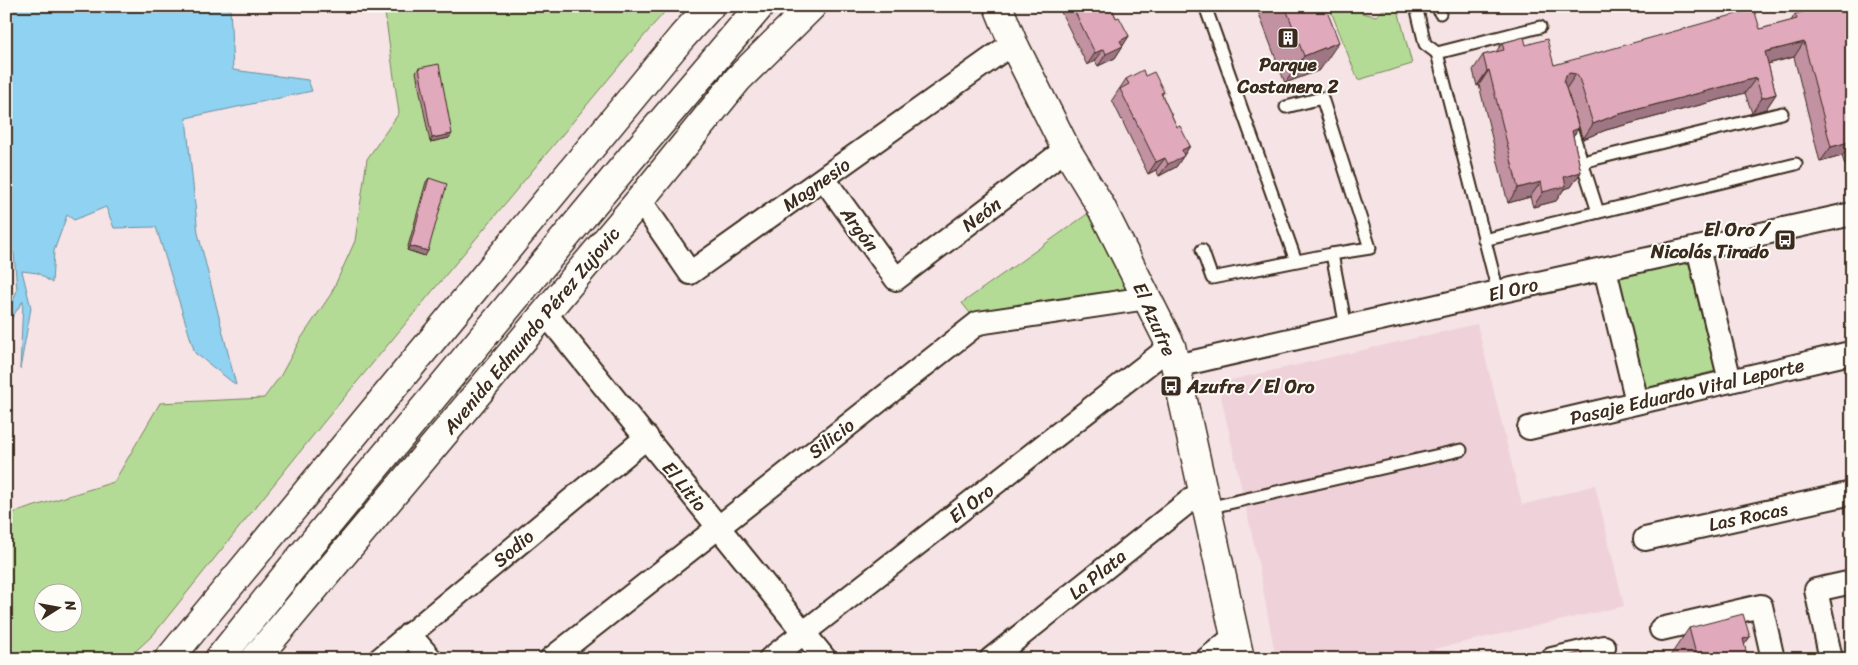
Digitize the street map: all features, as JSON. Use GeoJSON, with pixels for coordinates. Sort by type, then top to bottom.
{"type":"FeatureCollection","features":[{"type":"Feature","properties":{"kind":"main road"},"geometry":{"type":"LineString","coordinates":[[169,659],[682,37],[710,6]]}},
{"type":"Feature","properties":{"kind":"main road","name":"Avenida Edmundo Pérez Zujovic"},"geometry":{"type":"LineString","coordinates":[[219,659],[297,561],[631,158],[760,6]]}},
{"type":"Feature","properties":{"kind":"main road","name":"Avenida Edmundo Pérez Zujovic"},"geometry":{"type":"LineString","coordinates":[[266,654],[738,79],[812,6]]}},
{"type":"Feature","properties":{"kind":"main road","name":"El Azufre"},"geometry":{"type":"LineString","coordinates":[[998,6],[1013,43],[1066,149],[1100,205],[1147,298],[1173,356],[1237,647]]}},
{"type":"Feature","properties":{"kind":"street","name":"Magnesio"},"geometry":{"type":"LineString","coordinates":[[640,200],[690,273],[1013,43]]}},
{"type":"Feature","properties":{"kind":"street","name":"Neón"},"geometry":{"type":"LineString","coordinates":[[896,279],[1066,149]]}},
{"type":"Feature","properties":{"kind":"street","name":"Argón"},"geometry":{"type":"LineString","coordinates":[[824,179],[896,279]]}},
{"type":"Feature","properties":{"kind":"street","name":"El Oro"},"geometry":{"type":"LineString","coordinates":[[770,659],[1173,356],[1346,327],[1852,214]]}},
{"type":"Feature","properties":{"kind":"street"},"geometry":{"type":"LineString","coordinates":[[1698,248],[1730,380]]}},
{"type":"Feature","properties":{"kind":"street"},"geometry":{"type":"LineString","coordinates":[[1605,268],[1637,402]]}},
{"type":"Feature","properties":{"kind":"street","name":"Silicio"},"geometry":{"type":"LineString","coordinates":[[550,659],[978,323],[1147,298]]}},
{"type":"Feature","properties":{"kind":"street","name":"El Litio"},"geometry":{"type":"LineString","coordinates":[[545,313],[825,659]]}},
{"type":"Feature","properties":{"kind":"street","name":"Pasaje Eduardo Vital Leporte"},"geometry":{"type":"LineString","coordinates":[[1529,428],[1846,354]]}},
{"type":"Feature","properties":{"kind":"street","name":"Sodio"},"geometry":{"type":"LineString","coordinates":[[380,659],[647,437]]}},
{"type":"Feature","properties":{"kind":"street","name":"Las Rocas"},"geometry":{"type":"LineString","coordinates":[[1645,539],[1852,493]]}},
{"type":"Feature","properties":{"kind":"street","name":"La Plata"},"geometry":{"type":"LineString","coordinates":[[991,659],[1205,499]]}},
{"type":"Feature","properties":{"kind":"street"},"geometry":{"type":"LineString","coordinates":[[1830,659],[1816,590],[1852,582]]}},
{"type":"Feature","properties":{"kind":"street"},"geometry":{"type":"LineString","coordinates":[[1661,629],[1761,606],[1773,659]]}},
{"type":"Feature","properties":{"kind":"street"},"geometry":{"type":"LineString","coordinates":[[409,634],[431,659]]}},
{"type":"Feature","properties":{"kind":"street"},"geometry":{"type":"LineString","coordinates":[[1207,659],[1237,647]]}},
{"type":"Feature","properties":{"kind":"street"},"geometry":{"type":"LineString","coordinates":[[1552,659],[1604,647]]}},
{"type":"Feature","properties":{"kind":"lane"},"geometry":{"type":"LineString","coordinates":[[1205,6],[1296,261]]}},
{"type":"Feature","properties":{"kind":"lane"},"geometry":{"type":"LineString","coordinates":[[1416,6],[1425,44],[1437,53],[1498,292]]}},
{"type":"Feature","properties":{"kind":"lane"},"geometry":{"type":"LineString","coordinates":[[1437,53],[1540,27]]}},
{"type":"Feature","properties":{"kind":"lane"},"geometry":{"type":"LineString","coordinates":[[1202,250],[1212,278],[1370,248],[1322,98],[1286,107]]}},
{"type":"Feature","properties":{"kind":"lane"},"geometry":{"type":"LineString","coordinates":[[1566,112],[1598,212]]}},
{"type":"Feature","properties":{"kind":"lane"},"geometry":{"type":"LineString","coordinates":[[1582,162],[1782,113]]}},
{"type":"Feature","properties":{"kind":"lane"},"geometry":{"type":"LineString","coordinates":[[1484,240],[1796,164]]}},
{"type":"Feature","properties":{"kind":"lane"},"geometry":{"type":"LineString","coordinates":[[1332,254],[1346,327]]}},
{"type":"Feature","properties":{"kind":"lane"},"geometry":{"type":"LineString","coordinates":[[1205,499],[1461,450]]}},
{"type":"Feature","properties":{"kind":"shaded area"},"geometry":{"type":"Polygon","coordinates":[[[1477,324],[1522,505],[1595,485],[1624,606],[1434,649],[1436,659],[1276,659],[1257,557],[1218,383],[1477,324]]]}},
{"type":"Feature","properties":{"kind":"green space"},"geometry":{"type":"Polygon","coordinates":[[[384,6],[670,6],[323,423],[153,635],[127,659],[6,659],[6,515],[114,482],[160,403],[264,398],[281,375],[300,340],[331,294],[355,241],[367,159],[399,113],[384,6]]]}},
{"type":"Feature","properties":{"kind":"green space"},"geometry":{"type":"Polygon","coordinates":[[[1329,6],[1356,6],[1361,13],[1376,16],[1388,6],[1397,6],[1412,64],[1358,80],[1329,6]]]}},
{"type":"Feature","properties":{"kind":"green space"},"geometry":{"type":"Polygon","coordinates":[[[1100,205],[1147,298],[978,323],[962,303],[1100,205]]]}},
{"type":"Feature","properties":{"kind":"green space"},"geometry":{"type":"Polygon","coordinates":[[[1688,261],[1715,371],[1646,388],[1619,278],[1688,261]]]}},
{"type":"Feature","properties":{"kind":"water"},"geometry":{"type":"Polygon","coordinates":[[[6,6],[230,6],[233,70],[308,80],[312,91],[186,118],[198,233],[236,385],[195,353],[156,227],[114,228],[106,207],[74,220],[67,215],[54,251],[52,283],[38,273],[22,271],[31,308],[20,369],[23,301],[6,326],[6,319],[17,290],[14,253],[6,247],[6,6]]]}},
{"type":"Feature","properties":{"kind":"building"},"geometry":{"type":"Polygon","coordinates":[[[1072,6],[1111,6],[1116,18],[1119,17],[1129,36],[1120,41],[1123,46],[1106,54],[1104,49],[1095,53],[1072,6]]]}},
{"type":"Feature","properties":{"kind":"building"},"geometry":{"type":"Polygon","coordinates":[[[1285,6],[1325,6],[1339,42],[1304,56],[1285,6]]]}},
{"type":"Feature","properties":{"kind":"building"},"geometry":{"type":"Polygon","coordinates":[[[1815,6],[1852,6],[1852,141],[1831,147],[1804,42],[1765,52],[1776,94],[1762,98],[1756,78],[1616,115],[1593,124],[1579,78],[1576,74],[1570,73],[1566,75],[1564,82],[1579,128],[1572,131],[1581,172],[1564,177],[1566,186],[1543,192],[1541,182],[1518,188],[1489,70],[1487,71],[1483,55],[1504,50],[1502,43],[1524,37],[1526,45],[1547,39],[1554,65],[1754,9],[1760,29],[1797,19],[1795,14],[1816,9],[1815,6]]]}},
{"type":"Feature","properties":{"kind":"building"},"geometry":{"type":"Polygon","coordinates":[[[439,64],[452,134],[432,138],[419,68],[439,64]]]}},
{"type":"Feature","properties":{"kind":"building"},"geometry":{"type":"Polygon","coordinates":[[[1143,70],[1145,76],[1154,72],[1164,92],[1161,93],[1177,127],[1180,126],[1190,146],[1182,150],[1184,156],[1168,164],[1165,158],[1156,162],[1120,89],[1129,84],[1126,79],[1143,70]]]}},
{"type":"Feature","properties":{"kind":"building"},"geometry":{"type":"Polygon","coordinates":[[[429,178],[447,184],[428,251],[410,246],[429,178]]]}},
{"type":"Feature","properties":{"kind":"building"},"geometry":{"type":"Polygon","coordinates":[[[1743,614],[1750,637],[1743,639],[1748,659],[1706,659],[1704,652],[1696,654],[1689,628],[1743,614]]]}},
{"type":"Feature","properties":{"kind":"building"},"geometry":{"type":"Polygon","coordinates":[[[1582,652],[1584,659],[1557,659],[1582,652]]]}},
{"type":"Feature","properties":{"kind":"place","name":"Parque Costanera 2"},"geometry":{"type":"Point","coordinates":[1288,38]}},
{"type":"Feature","properties":{"kind":"place","name":"El Oro / Nicolás Tirado"},"geometry":{"type":"Point","coordinates":[1785,240]}},
{"type":"Feature","properties":{"kind":"place","name":"Azufre / El Oro"},"geometry":{"type":"Point","coordinates":[1171,386]}}]}
